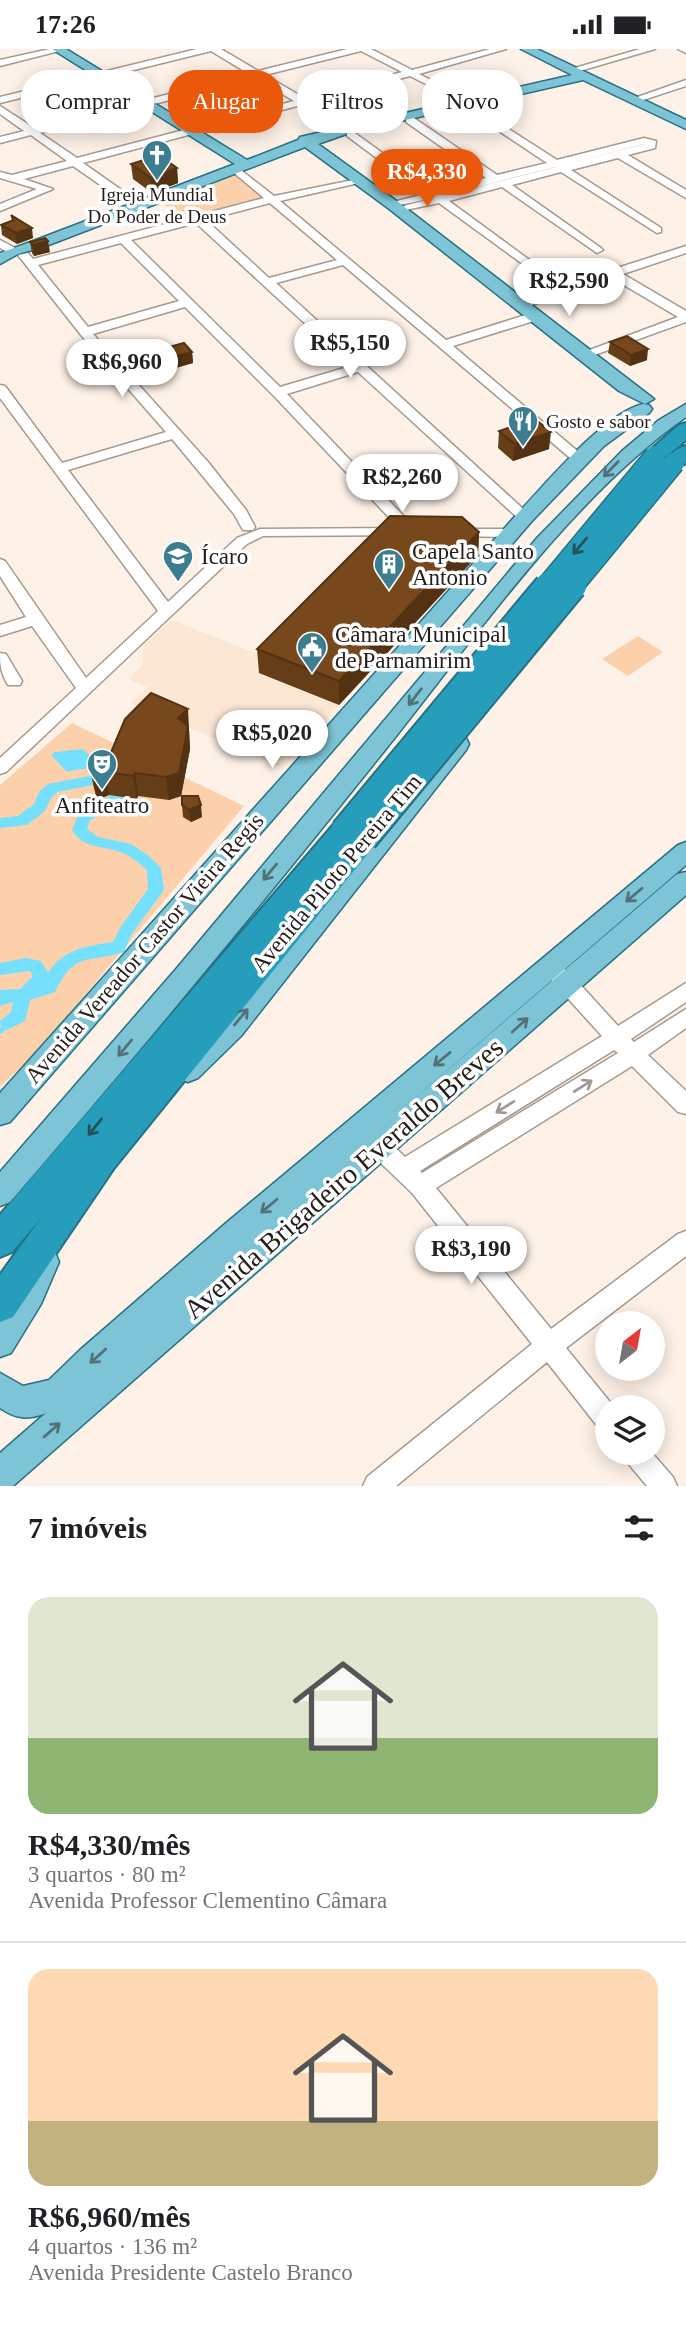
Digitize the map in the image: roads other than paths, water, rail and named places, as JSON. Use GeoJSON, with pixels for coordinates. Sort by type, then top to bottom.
{"type":"FeatureCollection","features":[{"type":"Feature","properties":{"kind":"highway","name":"Avenida Piloto Pereira Tim"},"geometry":{"type":"LineString","coordinates":[[0,1241],[354,835],[675,459],[686,429]]}},
{"type":"Feature","properties":{"kind":"highway","name":"Avenida Piloto Pereira Tim"},"geometry":{"type":"LineString","coordinates":[[0,1305],[103,1158],[354,835]]}},
{"type":"Feature","properties":{"kind":"main road"},"geometry":{"type":"LineString","coordinates":[[60,49],[94,70]]}},
{"type":"Feature","properties":{"kind":"main road"},"geometry":{"type":"LineString","coordinates":[[527,49],[686,125]]}},
{"type":"Feature","properties":{"kind":"main road"},"geometry":{"type":"LineString","coordinates":[[523,89],[580,73]]}},
{"type":"Feature","properties":{"kind":"main road"},"geometry":{"type":"LineString","coordinates":[[193,133],[242,168]]}},
{"type":"Feature","properties":{"kind":"main road"},"geometry":{"type":"LineString","coordinates":[[14,256],[41,243],[310,142],[343,133]]}},
{"type":"Feature","properties":{"kind":"main road"},"geometry":{"type":"LineString","coordinates":[[310,142],[585,354],[625,387],[645,409],[686,408]]}},
{"type":"Feature","properties":{"kind":"main road"},"geometry":{"type":"LineString","coordinates":[[0,1193],[143,1027],[509,582],[622,457],[645,409]]}},
{"type":"Feature","properties":{"kind":"main road","name":"Avenida Vereador Castor Vieira Regis"},"geometry":{"type":"LineString","coordinates":[[1,1111],[518,525],[581,460],[645,409]]}},
{"type":"Feature","properties":{"kind":"main road"},"geometry":{"type":"LineString","coordinates":[[154,1094],[193,1066],[255,1001],[648,502],[675,459]]}},
{"type":"Feature","properties":{"kind":"main road"},"geometry":{"type":"LineString","coordinates":[[468,533],[484,543],[491,556]]}},
{"type":"Feature","properties":{"kind":"main road"},"geometry":{"type":"LineString","coordinates":[[534,553],[537,562],[562,574],[572,576],[591,572]]}},
{"type":"Feature","properties":{"kind":"main road"},"geometry":{"type":"LineString","coordinates":[[509,582],[536,580],[557,587],[570,600]]}},
{"type":"Feature","properties":{"kind":"main road","name":"Avenida Brigadeiro Everaldo Breves"},"geometry":{"type":"LineString","coordinates":[[0,1389],[19,1402],[33,1402],[59,1393],[236,1234],[483,1059],[559,974],[686,851]]}},
{"type":"Feature","properties":{"kind":"main road","name":"Avenida Brigadeiro Everaldo Breves"},"geometry":{"type":"LineString","coordinates":[[559,974],[686,881]]}},
{"type":"Feature","properties":{"kind":"main road","name":"Avenida Brigadeiro Everaldo Breves"},"geometry":{"type":"LineString","coordinates":[[0,1475],[297,1219],[369,1138]]}},
{"type":"Feature","properties":{"kind":"main road"},"geometry":{"type":"LineString","coordinates":[[0,1342],[30,1294],[58,1224]]}},
{"type":"Feature","properties":{"kind":"street"},"geometry":{"type":"LineString","coordinates":[[0,61],[45,49]]}},
{"type":"Feature","properties":{"kind":"street"},"geometry":{"type":"LineString","coordinates":[[0,61],[60,49]]}},
{"type":"Feature","properties":{"kind":"street"},"geometry":{"type":"LineString","coordinates":[[160,49],[176,55],[191,49]]}},
{"type":"Feature","properties":{"kind":"street"},"geometry":{"type":"LineString","coordinates":[[112,70],[208,49]]}},
{"type":"Feature","properties":{"kind":"street"},"geometry":{"type":"LineString","coordinates":[[214,49],[248,70]]}},
{"type":"Feature","properties":{"kind":"street"},"geometry":{"type":"LineString","coordinates":[[264,70],[341,49]]}},
{"type":"Feature","properties":{"kind":"street"},"geometry":{"type":"LineString","coordinates":[[266,70],[358,49]]}},
{"type":"Feature","properties":{"kind":"street"},"geometry":{"type":"LineString","coordinates":[[363,49],[422,79]]}},
{"type":"Feature","properties":{"kind":"street"},"geometry":{"type":"LineString","coordinates":[[408,74],[501,49]]}},
{"type":"Feature","properties":{"kind":"street"},"geometry":{"type":"LineString","coordinates":[[580,73],[650,49]]}},
{"type":"Feature","properties":{"kind":"street"},"geometry":{"type":"LineString","coordinates":[[634,100],[686,83]]}},
{"type":"Feature","properties":{"kind":"street"},"geometry":{"type":"LineString","coordinates":[[0,97],[21,92]]}},
{"type":"Feature","properties":{"kind":"street"},"geometry":{"type":"LineString","coordinates":[[0,109],[21,123]]}},
{"type":"Feature","properties":{"kind":"street"},"geometry":{"type":"LineString","coordinates":[[410,120],[597,250]]}},
{"type":"Feature","properties":{"kind":"street"},"geometry":{"type":"LineString","coordinates":[[0,134],[21,130]]}},
{"type":"Feature","properties":{"kind":"street"},"geometry":{"type":"LineString","coordinates":[[0,140],[21,132]]}},
{"type":"Feature","properties":{"kind":"street"},"geometry":{"type":"LineString","coordinates":[[35,133],[139,207]]}},
{"type":"Feature","properties":{"kind":"street"},"geometry":{"type":"LineString","coordinates":[[14,179],[188,133]]}},
{"type":"Feature","properties":{"kind":"street"},"geometry":{"type":"LineString","coordinates":[[353,133],[535,269]]}},
{"type":"Feature","properties":{"kind":"street"},"geometry":{"type":"LineString","coordinates":[[510,133],[657,230]]}},
{"type":"Feature","properties":{"kind":"street"},"geometry":{"type":"LineString","coordinates":[[396,208],[499,181],[560,166],[582,160],[638,146],[619,154],[582,160]]}},
{"type":"Feature","properties":{"kind":"street"},"geometry":{"type":"LineString","coordinates":[[619,154],[686,195]]}},
{"type":"Feature","properties":{"kind":"street"},"geometry":{"type":"LineString","coordinates":[[242,168],[272,199],[581,460]]}},
{"type":"Feature","properties":{"kind":"street"},"geometry":{"type":"LineString","coordinates":[[0,175],[46,187],[46,191],[0,208]]}},
{"type":"Feature","properties":{"kind":"street"},"geometry":{"type":"LineString","coordinates":[[14,256],[122,239],[272,199],[359,180]]}},
{"type":"Feature","properties":{"kind":"street"},"geometry":{"type":"LineString","coordinates":[[197,218],[360,367],[518,525]]}},
{"type":"Feature","properties":{"kind":"street"},"geometry":{"type":"LineString","coordinates":[[122,239],[423,532]]}},
{"type":"Feature","properties":{"kind":"street"},"geometry":{"type":"LineString","coordinates":[[521,304],[686,249]]}},
{"type":"Feature","properties":{"kind":"street"},"geometry":{"type":"LineString","coordinates":[[14,256],[85,332],[254,529]]}},
{"type":"Feature","properties":{"kind":"street"},"geometry":{"type":"LineString","coordinates":[[267,282],[346,261]]}},
{"type":"Feature","properties":{"kind":"street"},"geometry":{"type":"LineString","coordinates":[[599,265],[686,317]]}},
{"type":"Feature","properties":{"kind":"street"},"geometry":{"type":"LineString","coordinates":[[85,332],[187,303]]}},
{"type":"Feature","properties":{"kind":"street"},"geometry":{"type":"LineString","coordinates":[[443,345],[536,316]]}},
{"type":"Feature","properties":{"kind":"street"},"geometry":{"type":"LineString","coordinates":[[585,354],[686,317]]}},
{"type":"Feature","properties":{"kind":"street"},"geometry":{"type":"LineString","coordinates":[[278,392],[360,367]]}},
{"type":"Feature","properties":{"kind":"street"},"geometry":{"type":"LineString","coordinates":[[2,396],[167,612]]}},
{"type":"Feature","properties":{"kind":"street"},"geometry":{"type":"LineString","coordinates":[[59,468],[173,434]]}},
{"type":"Feature","properties":{"kind":"street"},"geometry":{"type":"LineString","coordinates":[[0,768],[254,529],[468,533],[518,525]]}},
{"type":"Feature","properties":{"kind":"street"},"geometry":{"type":"LineString","coordinates":[[0,564],[35,619],[84,687]]}},
{"type":"Feature","properties":{"kind":"street"},"geometry":{"type":"LineString","coordinates":[[0,631],[35,619]]}},
{"type":"Feature","properties":{"kind":"street"},"geometry":{"type":"LineString","coordinates":[[0,658],[14,681]]}},
{"type":"Feature","properties":{"kind":"street"},"geometry":{"type":"LineString","coordinates":[[559,974],[616,1038],[686,1105]]}},
{"type":"Feature","properties":{"kind":"street"},"geometry":{"type":"LineString","coordinates":[[413,1177],[686,991]]}},
{"type":"Feature","properties":{"kind":"street"},"geometry":{"type":"LineString","coordinates":[[413,1177],[634,1054],[686,1017]]}},
{"type":"Feature","properties":{"kind":"street"},"geometry":{"type":"LineString","coordinates":[[369,1138],[413,1177],[595,1403]]}},
{"type":"Feature","properties":{"kind":"street"},"geometry":{"type":"LineString","coordinates":[[376,1486],[548,1346],[686,1242]]}},
{"type":"Feature","properties":{"kind":"street"},"geometry":{"type":"LineString","coordinates":[[646,1465],[664,1486]]}},
{"type":"Feature","properties":{"kind":"water"},"geometry":{"type":"Polygon","coordinates":[[[82,749],[92,757],[114,755],[111,767],[67,772],[51,755],[55,752],[82,749]]]}},
{"type":"Feature","properties":{"kind":"waterway"},"geometry":{"type":"LineString","coordinates":[[0,823],[22,821],[40,807],[45,795],[53,788],[105,778],[111,782],[117,797],[112,803],[84,817],[79,830],[88,839],[130,850],[154,868],[156,890],[125,932],[118,948],[77,955],[61,966],[49,987],[37,992],[32,990]]}},
{"type":"Feature","properties":{"kind":"waterway"},"geometry":{"type":"LineString","coordinates":[[0,969],[35,965],[42,977],[32,990]]}},
{"type":"Feature","properties":{"kind":"waterway"},"geometry":{"type":"LineString","coordinates":[[22,996],[32,990]]}},
{"type":"Feature","properties":{"kind":"waterway"},"geometry":{"type":"LineString","coordinates":[[0,999],[4,995],[22,996]]}},
{"type":"Feature","properties":{"kind":"waterway"},"geometry":{"type":"LineString","coordinates":[[7,1023],[19,1016],[22,996]]}},
{"type":"Feature","properties":{"kind":"waterway"},"geometry":{"type":"LineString","coordinates":[[1,1031],[7,1023]]}},
{"type":"Feature","properties":{"kind":"place","name":"Igreja Mundial Do Poder de Deus"},"geometry":{"type":"Point","coordinates":[157,182]}},
{"type":"Feature","properties":{"kind":"place","name":"Gosto e sabor"},"geometry":{"type":"Point","coordinates":[523,448]}},
{"type":"Feature","properties":{"kind":"place","name":"Ícaro"},"geometry":{"type":"Point","coordinates":[178,583]}},
{"type":"Feature","properties":{"kind":"place","name":"Capela Santo Antonio"},"geometry":{"type":"Point","coordinates":[389,591]}},
{"type":"Feature","properties":{"kind":"place","name":"Câmara Municipal de Parnamirim"},"geometry":{"type":"Point","coordinates":[312,674]}},
{"type":"Feature","properties":{"kind":"place","name":"Anfiteatro"},"geometry":{"type":"Point","coordinates":[102,791]}}]}
